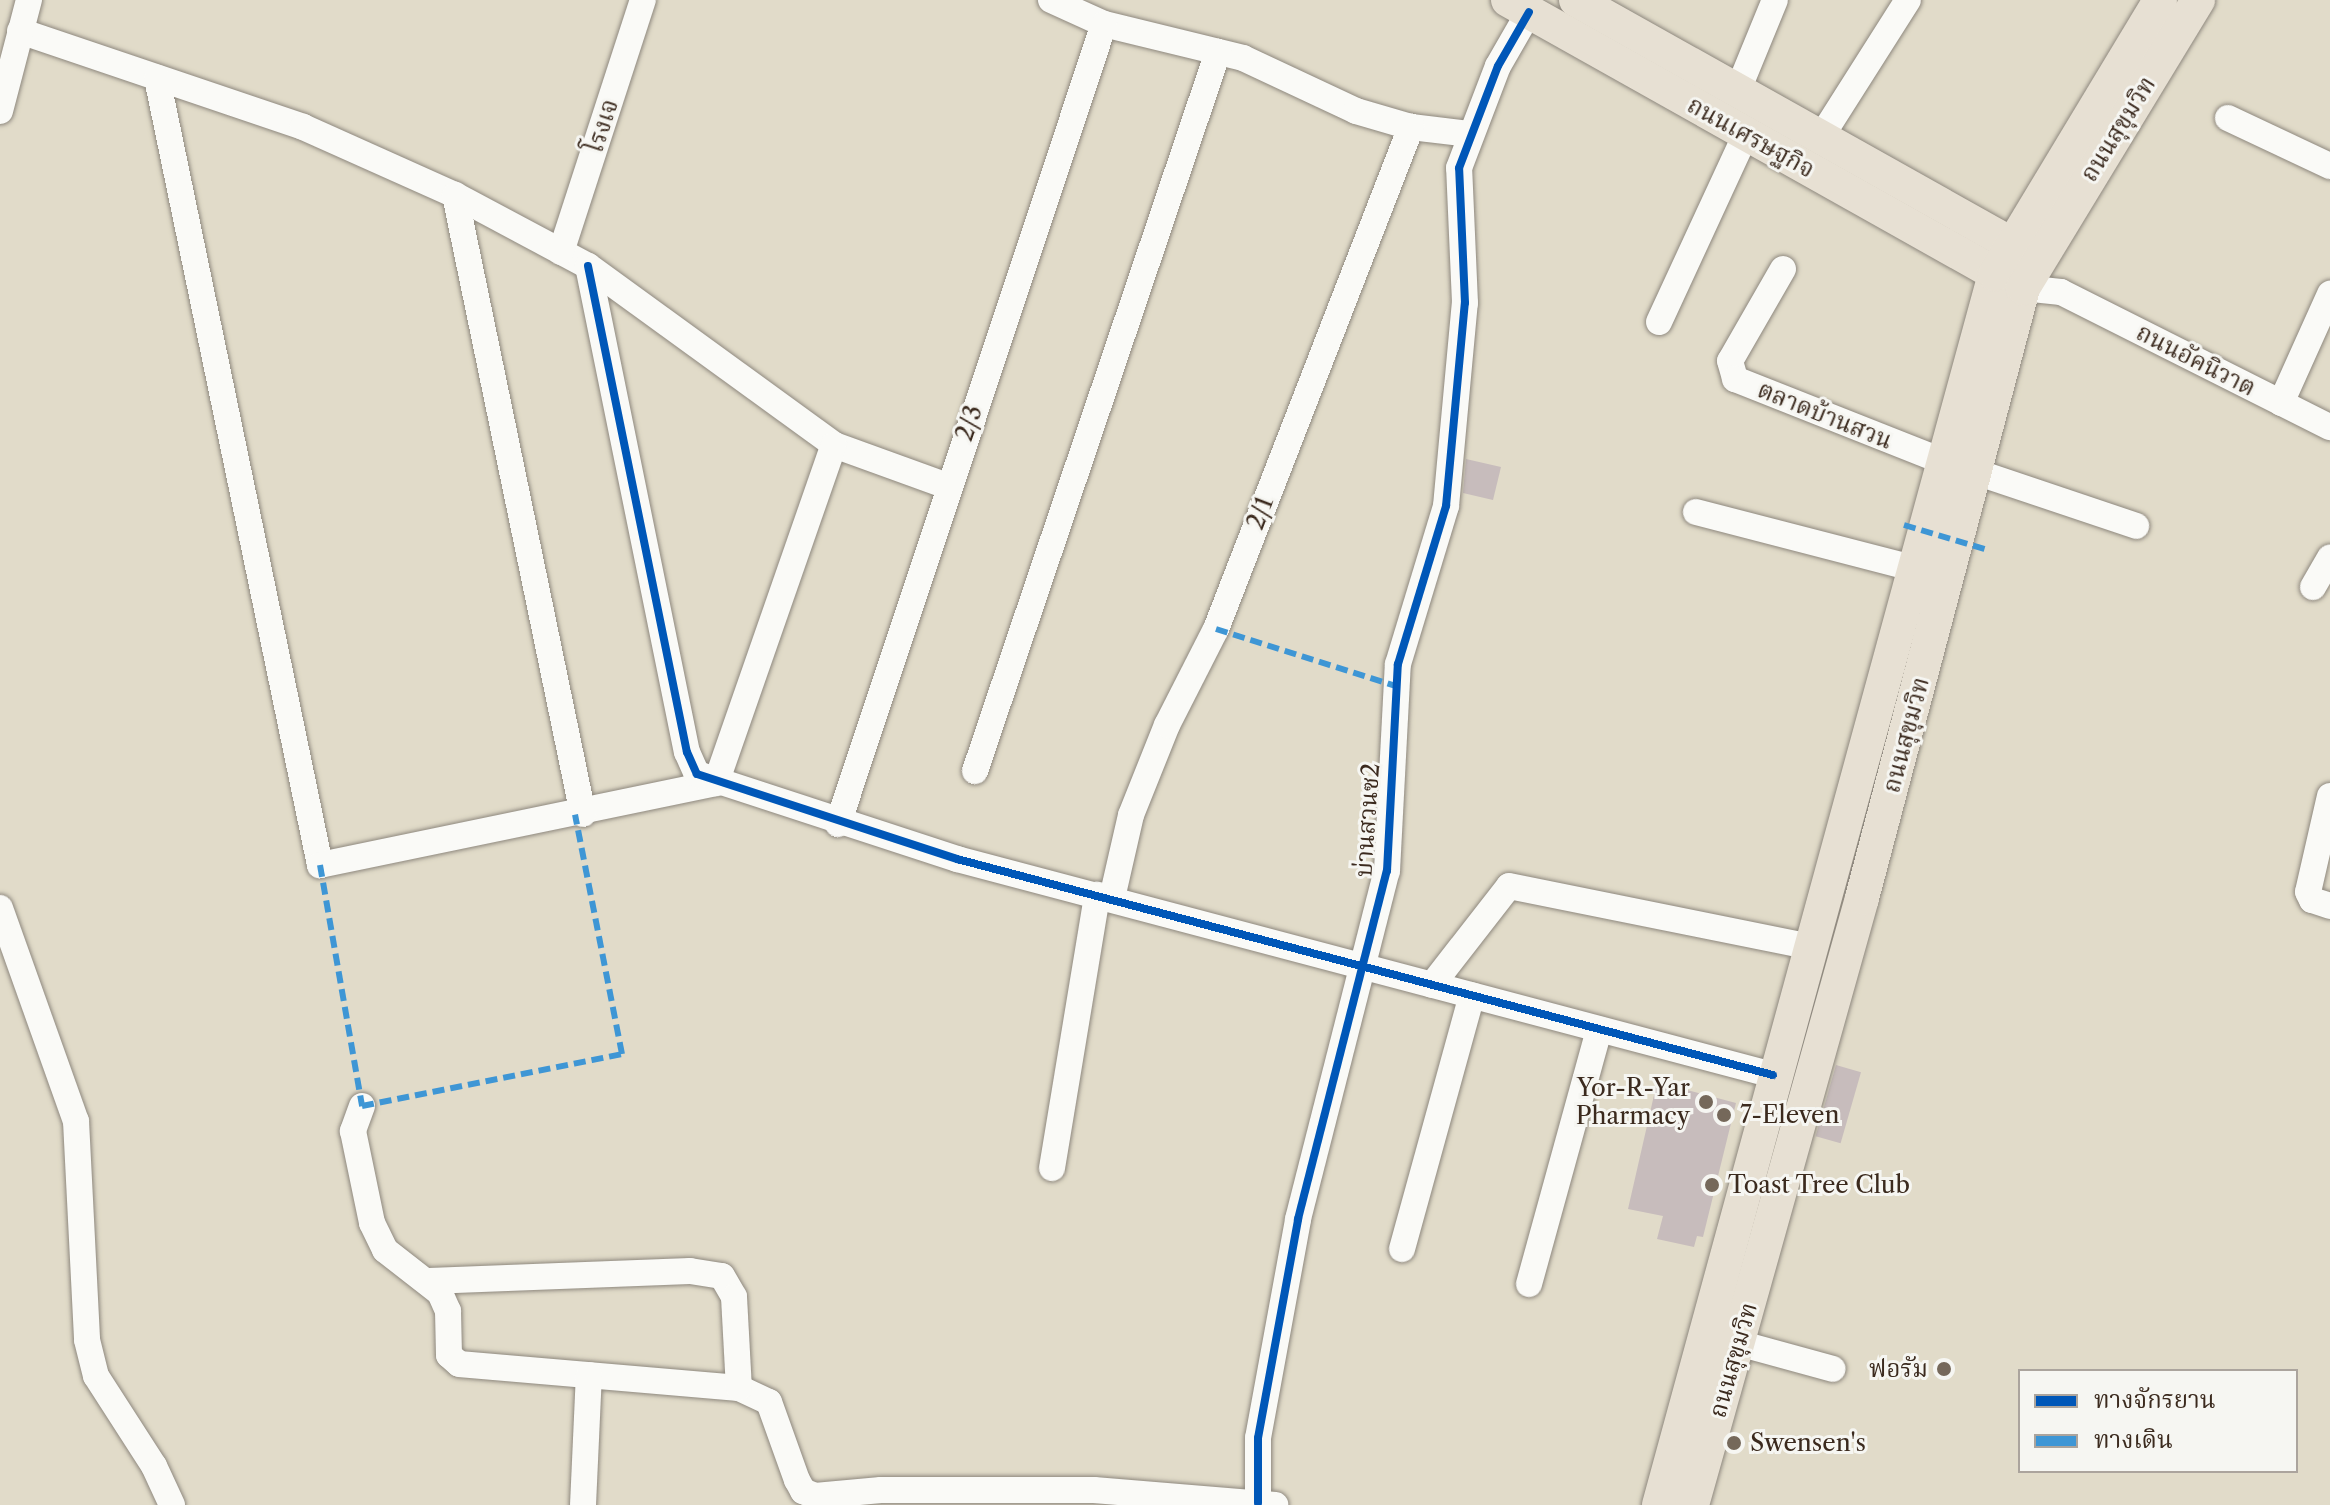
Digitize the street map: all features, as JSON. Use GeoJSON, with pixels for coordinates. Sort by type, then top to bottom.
{"type":"FeatureCollection","features":[{"type":"Feature","properties":{"kind":"main road","name":"ถนนสุขุมวิท"},"geometry":{"type":"LineString","coordinates":[[1659,1505],[1773,1075],[1811,947],[1942,461],[2016,266],[2160,0]]}},
{"type":"Feature","properties":{"kind":"main road","name":"ถนนสุขุมวิท"},"geometry":{"type":"LineString","coordinates":[[1692,1505],[1976,472],[2016,266],[2198,0]]}},
{"type":"Feature","properties":{"kind":"main road","name":"ถนนเศรษฐกิจ"},"geometry":{"type":"LineString","coordinates":[[1584,2],[1821,137],[2016,266]]}},
{"type":"Feature","properties":{"kind":"main road","name":"ถนนเศรษฐกิจ"},"geometry":{"type":"LineString","coordinates":[[1518,6],[1746,134],[2016,266]]}},
{"type":"Feature","properties":{"kind":"street"},"geometry":{"type":"LineString","coordinates":[[0,111],[29,0]]}},
{"type":"Feature","properties":{"kind":"street","name":"โรงเจ"},"geometry":{"type":"LineString","coordinates":[[561,252],[643,0]]}},
{"type":"Feature","properties":{"kind":"street"},"geometry":{"type":"LineString","coordinates":[[1051,0],[1104,24],[1218,52],[1356,111],[1411,127],[1469,134]]}},
{"type":"Feature","properties":{"kind":"street"},"geometry":{"type":"LineString","coordinates":[[1738,90],[1775,0]]}},
{"type":"Feature","properties":{"kind":"street"},"geometry":{"type":"LineString","coordinates":[[1821,137],[1908,0]]}},
{"type":"Feature","properties":{"kind":"street","name":"บ่านสวนซ2"},"geometry":{"type":"LineString","coordinates":[[1255,1504],[1258,1438],[1298,1219],[1387,871],[1398,664],[1446,506],[1465,303],[1459,168],[1518,6]]}},
{"type":"Feature","properties":{"kind":"street","name":"2/3"},"geometry":{"type":"LineString","coordinates":[[838,824],[947,486],[1104,24]]}},
{"type":"Feature","properties":{"kind":"street"},"geometry":{"type":"LineString","coordinates":[[20,31],[303,127],[455,195],[588,266],[834,445],[947,486]]}},
{"type":"Feature","properties":{"kind":"street"},"geometry":{"type":"LineString","coordinates":[[975,771],[1218,52]]}},
{"type":"Feature","properties":{"kind":"street"},"geometry":{"type":"LineString","coordinates":[[157,78],[320,865],[583,814],[716,783]]}},
{"type":"Feature","properties":{"kind":"street"},"geometry":{"type":"LineString","coordinates":[[2228,118],[2330,166]]}},
{"type":"Feature","properties":{"kind":"street","name":"2/1"},"geometry":{"type":"LineString","coordinates":[[1052,1168],[1105,897],[1131,815],[1167,725],[1216,629],[1411,127]]}},
{"type":"Feature","properties":{"kind":"street"},"geometry":{"type":"LineString","coordinates":[[1659,322],[1746,134]]}},
{"type":"Feature","properties":{"kind":"street"},"geometry":{"type":"LineString","coordinates":[[455,195],[583,814]]}},
{"type":"Feature","properties":{"kind":"street"},"geometry":{"type":"LineString","coordinates":[[588,266],[687,752],[697,774],[838,824],[1773,1075]]}},
{"type":"Feature","properties":{"kind":"street","name":"ถนนอัคนิวาต"},"geometry":{"type":"LineString","coordinates":[[2016,266],[2061,292],[2330,427]]}},
{"type":"Feature","properties":{"kind":"street","name":"ตลาดบ้านสวน"},"geometry":{"type":"LineString","coordinates":[[1783,269],[1730,361],[1735,379],[1942,461]]}},
{"type":"Feature","properties":{"kind":"street"},"geometry":{"type":"LineString","coordinates":[[2281,403],[2330,294]]}},
{"type":"Feature","properties":{"kind":"street"},"geometry":{"type":"LineString","coordinates":[[716,783],[834,445]]}},
{"type":"Feature","properties":{"kind":"street"},"geometry":{"type":"LineString","coordinates":[[1976,472],[2136,526]]}},
{"type":"Feature","properties":{"kind":"street"},"geometry":{"type":"LineString","coordinates":[[1696,512],[1912,568]]}},
{"type":"Feature","properties":{"kind":"street"},"geometry":{"type":"LineString","coordinates":[[2313,587],[2330,557]]}},
{"type":"Feature","properties":{"kind":"street"},"geometry":{"type":"LineString","coordinates":[[2330,796],[2308,892],[2312,900],[2330,906]]}},
{"type":"Feature","properties":{"kind":"street"},"geometry":{"type":"LineString","coordinates":[[1432,985],[1509,886],[1811,947]]}},
{"type":"Feature","properties":{"kind":"street"},"geometry":{"type":"LineString","coordinates":[[0,908],[76,1121],[87,1340],[96,1376],[154,1466],[172,1505]]}},
{"type":"Feature","properties":{"kind":"street"},"geometry":{"type":"LineString","coordinates":[[1402,1249],[1472,995]]}},
{"type":"Feature","properties":{"kind":"street"},"geometry":{"type":"LineString","coordinates":[[1529,1284],[1599,1029]]}},
{"type":"Feature","properties":{"kind":"street"},"geometry":{"type":"LineString","coordinates":[[362,1106],[353,1131],[372,1223],[385,1250],[429,1281],[448,1311],[453,1361],[739,1388],[769,1402],[775,1410],[803,1491],[883,1498],[1094,1490],[1255,1504]]}},
{"type":"Feature","properties":{"kind":"street"},"geometry":{"type":"LineString","coordinates":[[429,1281],[690,1271],[722,1276],[734,1297],[739,1388]]}},
{"type":"Feature","properties":{"kind":"street"},"geometry":{"type":"LineString","coordinates":[[1738,1343],[1833,1369]]}},
{"type":"Feature","properties":{"kind":"street"},"geometry":{"type":"LineString","coordinates":[[583,1505],[589,1375]]}},
{"type":"Feature","properties":{"kind":"building"},"geometry":{"type":"Polygon","coordinates":[[[1466,459],[1501,467],[1493,500],[1463,493],[1466,459]]]}},
{"type":"Feature","properties":{"kind":"building"},"geometry":{"type":"Polygon","coordinates":[[[1836,1065],[1861,1072],[1841,1143],[1816,1136],[1836,1065]]]}},
{"type":"Feature","properties":{"kind":"building"},"geometry":{"type":"Polygon","coordinates":[[[1657,1082],[1736,1103],[1703,1237],[1697,1236],[1694,1247],[1657,1239],[1663,1216],[1628,1209],[1657,1082]]]}},
{"type":"Feature","properties":{"kind":"marked path"},"geometry":{"type":"LineString","coordinates":[[1904,525],[1988,550]]}},
{"type":"Feature","properties":{"kind":"marked path"},"geometry":{"type":"LineString","coordinates":[[1216,629],[1396,686]]}},
{"type":"Feature","properties":{"kind":"marked path"},"geometry":{"type":"LineString","coordinates":[[320,865],[362,1106],[622,1054],[575,815]]}},
{"type":"Feature","properties":{"kind":"cycle path"},"geometry":{"type":"LineString","coordinates":[[1258,1503],[1258,1438],[1298,1219],[1387,871],[1398,664],[1446,506],[1465,303],[1459,168],[1498,66],[1529,12]]}},
{"type":"Feature","properties":{"kind":"cycle path"},"geometry":{"type":"LineString","coordinates":[[588,266],[687,752],[697,774],[957,859],[1773,1075]]}},
{"type":"Feature","properties":{"kind":"place","name":"Yor-R-Yar Pharmacy"},"geometry":{"type":"Point","coordinates":[1706,1102]}},
{"type":"Feature","properties":{"kind":"place","name":"7-Eleven"},"geometry":{"type":"Point","coordinates":[1724,1115]}},
{"type":"Feature","properties":{"kind":"place","name":"Toast Tree Club"},"geometry":{"type":"Point","coordinates":[1712,1185]}},
{"type":"Feature","properties":{"kind":"place","name":"ฟอรัม"},"geometry":{"type":"Point","coordinates":[1944,1369]}},
{"type":"Feature","properties":{"kind":"place","name":"Swensen's"},"geometry":{"type":"Point","coordinates":[1734,1443]}}]}
